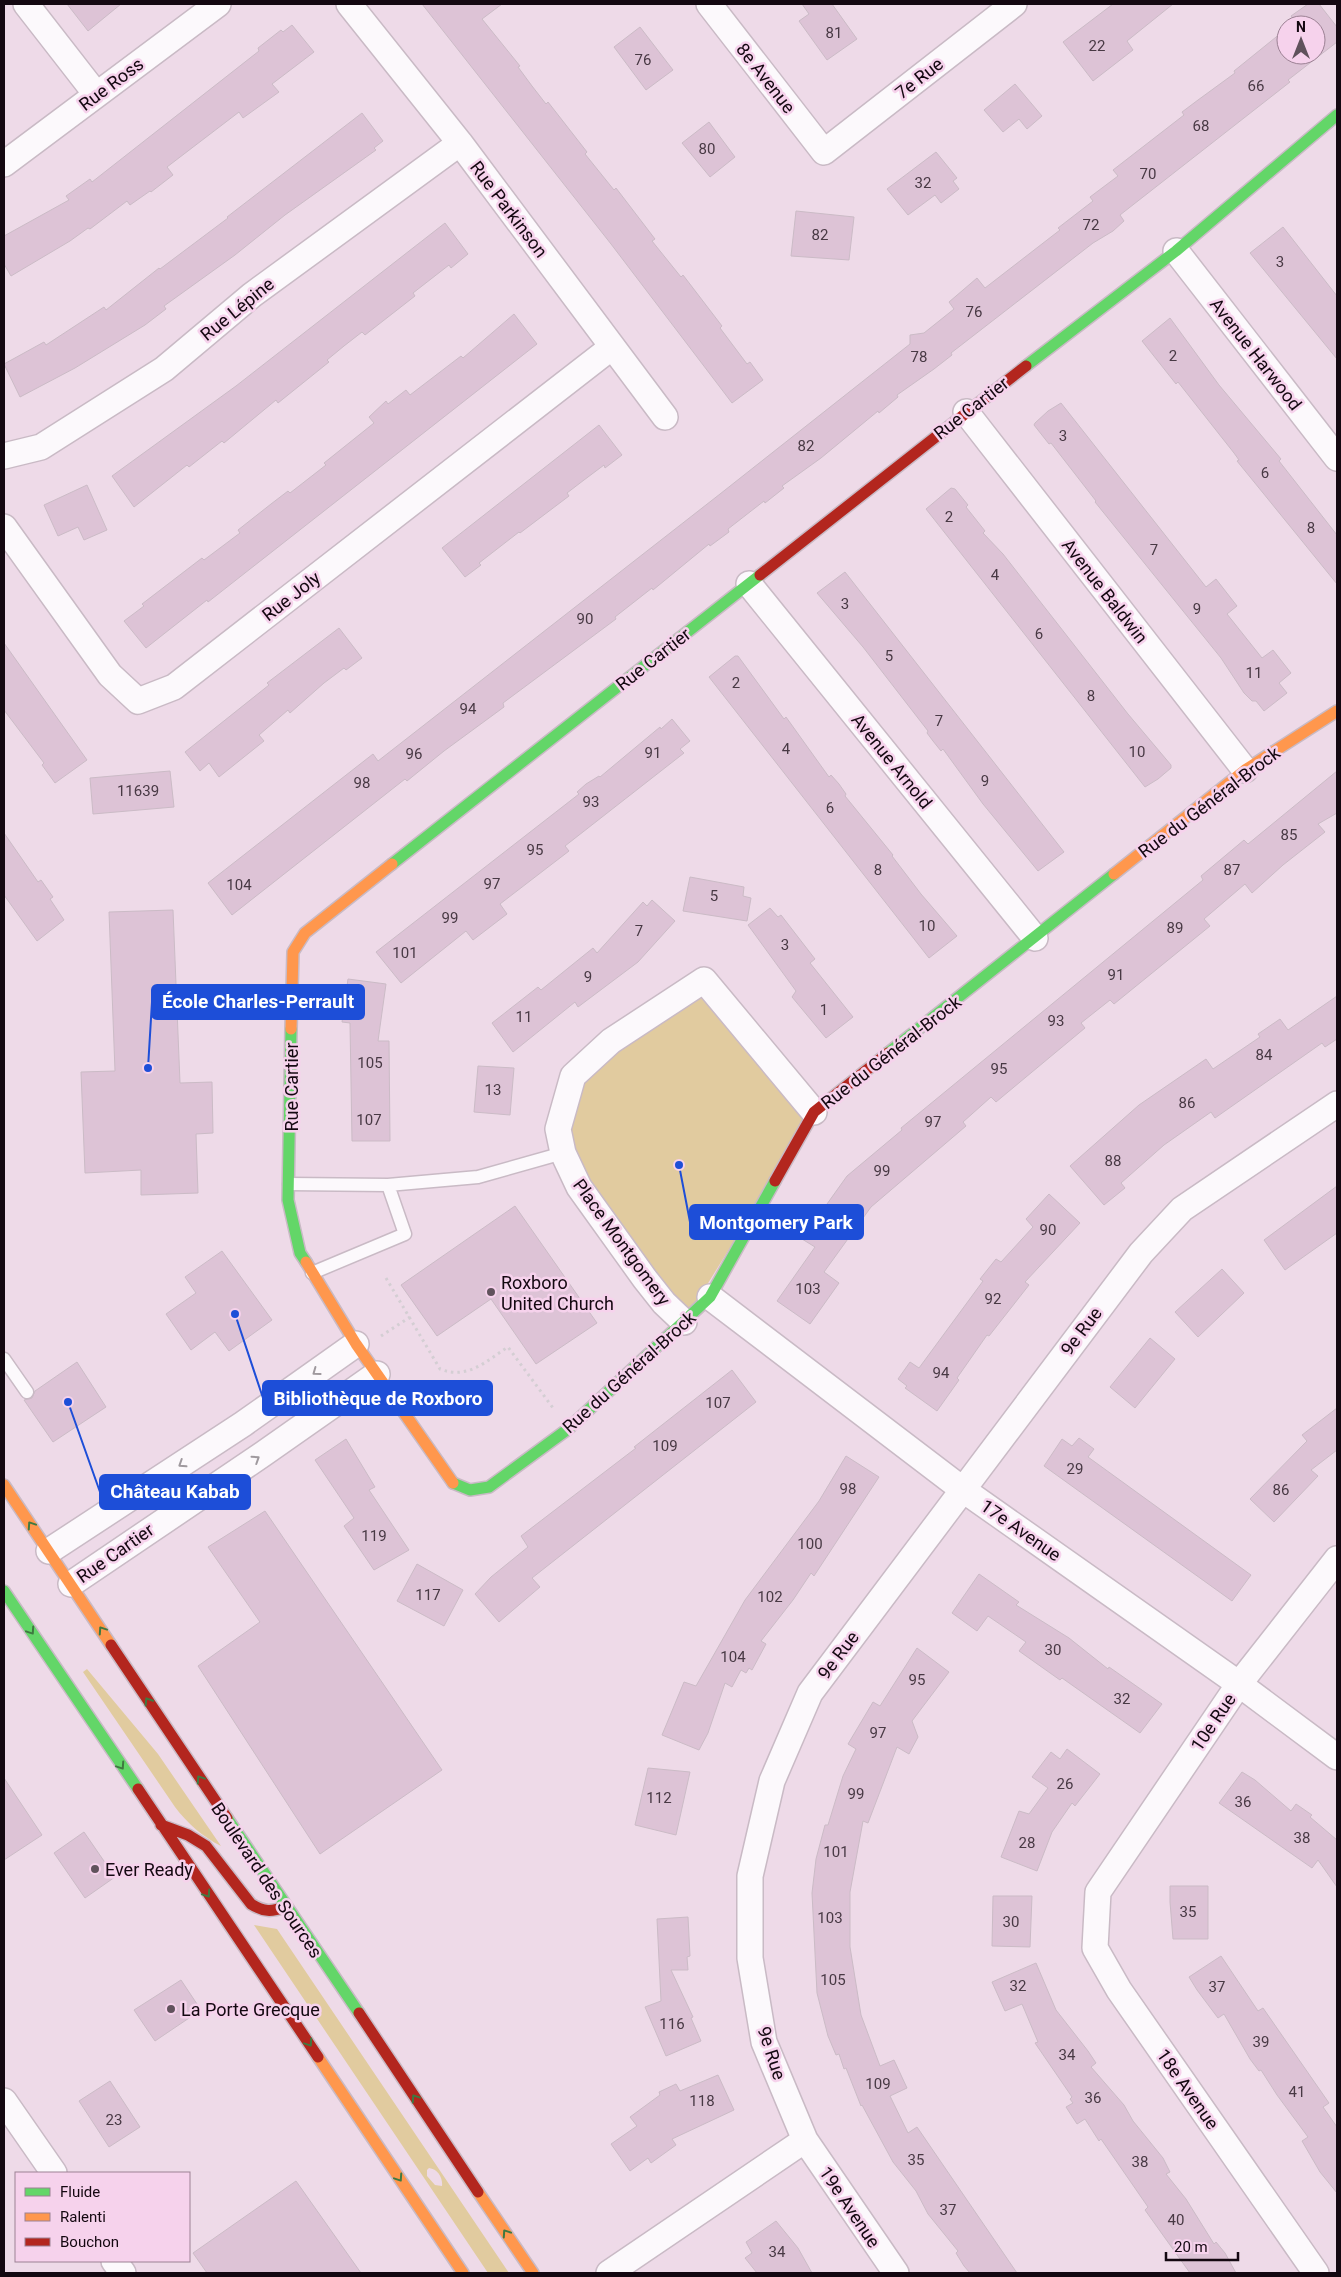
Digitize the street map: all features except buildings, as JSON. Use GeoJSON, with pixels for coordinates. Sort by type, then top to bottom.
{"type":"FeatureCollection","features":[{"type":"Feature","properties":{"kind":"street"},"geometry":{"type":"LineString","coordinates":[[26,4],[96,94]]}},
{"type":"Feature","properties":{"kind":"street","name":"Rue Ross"},"geometry":{"type":"LineString","coordinates":[[4,164],[218,4]]}},
{"type":"Feature","properties":{"kind":"street","name":"Rue Parkinson"},"geometry":{"type":"LineString","coordinates":[[349,4],[460,143],[665,416]]}},
{"type":"Feature","properties":{"kind":"street","name":"8e Avenue"},"geometry":{"type":"LineString","coordinates":[[709,4],[824,152]]}},
{"type":"Feature","properties":{"kind":"street","name":"7e Rue"},"geometry":{"type":"LineString","coordinates":[[824,152],[1014,4]]}},
{"type":"Feature","properties":{"kind":"street","name":"Rue Cartier"},"geometry":{"type":"LineString","coordinates":[[71,1584],[377,1374],[300,1253],[288,1200],[293,952],[305,933],[966,412],[1176,251],[1337,115]]}},
{"type":"Feature","properties":{"kind":"street","name":"Rue Lépine"},"geometry":{"type":"LineString","coordinates":[[4,456],[41,447],[164,369],[252,295],[460,143]]}},
{"type":"Feature","properties":{"kind":"street","name":"Avenue Harwood"},"geometry":{"type":"LineString","coordinates":[[1176,251],[1337,458]]}},
{"type":"Feature","properties":{"kind":"street","name":"Rue Joly"},"geometry":{"type":"LineString","coordinates":[[4,527],[110,675],[138,700],[174,687],[612,347]]}},
{"type":"Feature","properties":{"kind":"street","name":"Avenue Baldwin"},"geometry":{"type":"LineString","coordinates":[[966,412],[1245,770]]}},
{"type":"Feature","properties":{"kind":"street","name":"Avenue Arnold"},"geometry":{"type":"LineString","coordinates":[[749,584],[1036,938]]}},
{"type":"Feature","properties":{"kind":"street","name":"Rue du Général-Brock"},"geometry":{"type":"LineString","coordinates":[[377,1374],[455,1484],[470,1490],[489,1487],[568,1429],[710,1297],[814,1112],[1036,938],[1245,770],[1337,711]]}},
{"type":"Feature","properties":{"kind":"street","name":"Place Montgomery"},"geometry":{"type":"LineString","coordinates":[[684,1322],[660,1297],[578,1187],[562,1153],[558,1129],[574,1076],[611,1041],[704,980],[814,1112]]}},
{"type":"Feature","properties":{"kind":"street","name":"9e Rue"},"geometry":{"type":"LineString","coordinates":[[805,2140],[764,2042],[750,1958],[750,1876],[772,1781],[810,1693],[1141,1253],[1182,1209],[1337,1104]]}},
{"type":"Feature","properties":{"kind":"street","name":"17e Avenue"},"geometry":{"type":"LineString","coordinates":[[710,1297],[962,1489],[1239,1684],[1337,1757]]}},
{"type":"Feature","properties":{"kind":"street","name":"Rue Cartier"},"geometry":{"type":"LineString","coordinates":[[49,1551],[358,1346]]}},
{"type":"Feature","properties":{"kind":"street","name":"Boulevard des Sources"},"geometry":{"type":"LineString","coordinates":[[4,1485],[285,1907],[533,2273]]}},
{"type":"Feature","properties":{"kind":"street","name":"10e Rue"},"geometry":{"type":"LineString","coordinates":[[1098,1892],[1239,1684],[1337,1559]]}},
{"type":"Feature","properties":{"kind":"street"},"geometry":{"type":"LineString","coordinates":[[4,1590],[160,1825],[463,2273]]}},
{"type":"Feature","properties":{"kind":"street"},"geometry":{"type":"LineString","coordinates":[[160,1825],[189,1836],[206,1847],[240,1893],[256,1908],[261,1911],[277,1911],[285,1907]]}},
{"type":"Feature","properties":{"kind":"street","name":"18e Avenue"},"geometry":{"type":"LineString","coordinates":[[1098,1892],[1096,1948],[1114,1981],[1316,2273]]}},
{"type":"Feature","properties":{"kind":"street"},"geometry":{"type":"LineString","coordinates":[[4,2102],[53,2172]]}},
{"type":"Feature","properties":{"kind":"street"},"geometry":{"type":"LineString","coordinates":[[609,2273],[805,2140]]}},
{"type":"Feature","properties":{"kind":"street","name":"19e Avenue"},"geometry":{"type":"LineString","coordinates":[[805,2140],[896,2273]]}},
{"type":"Feature","properties":{"kind":"street"},"geometry":{"type":"LineString","coordinates":[[115,2262],[123,2273]]}},
{"type":"Feature","properties":{"kind":"lane"},"geometry":{"type":"LineString","coordinates":[[289,1184],[388,1185],[478,1177],[562,1153]]}},
{"type":"Feature","properties":{"kind":"lane"},"geometry":{"type":"LineString","coordinates":[[312,1273],[405,1234],[388,1185]]}},
{"type":"Feature","properties":{"kind":"lane"},"geometry":{"type":"LineString","coordinates":[[4,1359],[27,1392]]}},
{"type":"Feature","properties":{"kind":"path"},"geometry":{"type":"LineString","coordinates":[[386,1278],[440,1369],[453,1374],[470,1371],[508,1347],[568,1429]]}},
{"type":"Feature","properties":{"kind":"path"},"geometry":{"type":"LineString","coordinates":[[358,1346],[410,1318]]}},
{"type":"Feature","properties":{"kind":"shaded area"},"geometry":{"type":"Polygon","coordinates":[[[696,983],[814,1112],[684,1322],[581,1187],[568,1143],[569,1086],[696,983]]]}},
{"type":"Feature","properties":{"kind":"shaded area"},"geometry":{"type":"Polygon","coordinates":[[[87,1669],[158,1754],[221,1846],[196,1829],[175,1807],[83,1672],[87,1669]]]}},
{"type":"Feature","properties":{"kind":"shaded area"},"geometry":{"type":"Polygon","coordinates":[[[254,1925],[277,1929],[509,2273],[488,2273],[254,1925]],[[429,2168],[427,2176],[435,2185],[442,2186],[439,2174],[429,2168]]]}},
{"type":"Feature","properties":{"kind":"traffic: fast"},"geometry":{"type":"LineString","coordinates":[[1026,366],[1176,251],[1337,115]]}},
{"type":"Feature","properties":{"kind":"traffic: fast"},"geometry":{"type":"LineString","coordinates":[[392,864],[760,575]]}},
{"type":"Feature","properties":{"kind":"traffic: fast"},"geometry":{"type":"LineString","coordinates":[[888,1053],[1114,874]]}},
{"type":"Feature","properties":{"kind":"traffic: fast"},"geometry":{"type":"LineString","coordinates":[[291,1029],[288,1200],[300,1253],[306,1262]]}},
{"type":"Feature","properties":{"kind":"traffic: fast"},"geometry":{"type":"LineString","coordinates":[[453,1483],[470,1490],[489,1487],[568,1429],[710,1297],[775,1181]]}},
{"type":"Feature","properties":{"kind":"traffic: fast"},"geometry":{"type":"LineString","coordinates":[[4,1591],[138,1789]]}},
{"type":"Feature","properties":{"kind":"traffic: fast"},"geometry":{"type":"LineString","coordinates":[[227,1818],[359,2013]]}},
{"type":"Feature","properties":{"kind":"traffic: slow"},"geometry":{"type":"LineString","coordinates":[[1114,874],[1245,770],[1337,711]]}},
{"type":"Feature","properties":{"kind":"traffic: slow"},"geometry":{"type":"LineString","coordinates":[[291,1029],[293,952],[305,933],[392,864]]}},
{"type":"Feature","properties":{"kind":"traffic: slow"},"geometry":{"type":"LineString","coordinates":[[306,1262],[356,1344],[453,1483]]}},
{"type":"Feature","properties":{"kind":"traffic: slow"},"geometry":{"type":"LineString","coordinates":[[4,1485],[111,1645]]}},
{"type":"Feature","properties":{"kind":"traffic: slow"},"geometry":{"type":"LineString","coordinates":[[318,2057],[463,2273]]}},
{"type":"Feature","properties":{"kind":"traffic: slow"},"geometry":{"type":"LineString","coordinates":[[478,2192],[533,2273]]}},
{"type":"Feature","properties":{"kind":"traffic: jam"},"geometry":{"type":"LineString","coordinates":[[760,575],[1026,366]]}},
{"type":"Feature","properties":{"kind":"traffic: jam"},"geometry":{"type":"LineString","coordinates":[[775,1181],[814,1112],[888,1053]]}},
{"type":"Feature","properties":{"kind":"traffic: jam"},"geometry":{"type":"LineString","coordinates":[[111,1645],[227,1818]]}},
{"type":"Feature","properties":{"kind":"traffic: jam"},"geometry":{"type":"LineString","coordinates":[[138,1789],[318,2057]]}},
{"type":"Feature","properties":{"kind":"traffic: jam"},"geometry":{"type":"LineString","coordinates":[[161,1825],[188,1835],[206,1846],[251,1904],[260,1909],[268,1910],[285,1907]]}},
{"type":"Feature","properties":{"kind":"traffic: jam"},"geometry":{"type":"LineString","coordinates":[[359,2013],[478,2192]]}},
{"type":"Feature","properties":{"kind":"place","name":"École Charles-Perrault"},"geometry":{"type":"Point","coordinates":[148,1068]}},
{"type":"Feature","properties":{"kind":"place","name":"Montgomery Park"},"geometry":{"type":"Point","coordinates":[679,1165]}},
{"type":"Feature","properties":{"kind":"place","name":"Roxboro United Church"},"geometry":{"type":"Point","coordinates":[491,1292]}},
{"type":"Feature","properties":{"kind":"place","name":"Bibliothèque de Roxboro"},"geometry":{"type":"Point","coordinates":[235,1314]}},
{"type":"Feature","properties":{"kind":"place","name":"Château Kabab"},"geometry":{"type":"Point","coordinates":[68,1402]}},
{"type":"Feature","properties":{"kind":"place","name":"Ever Ready"},"geometry":{"type":"Point","coordinates":[95,1869]}},
{"type":"Feature","properties":{"kind":"place","name":"La Porte Grecque"},"geometry":{"type":"Point","coordinates":[171,2009]}}]}
